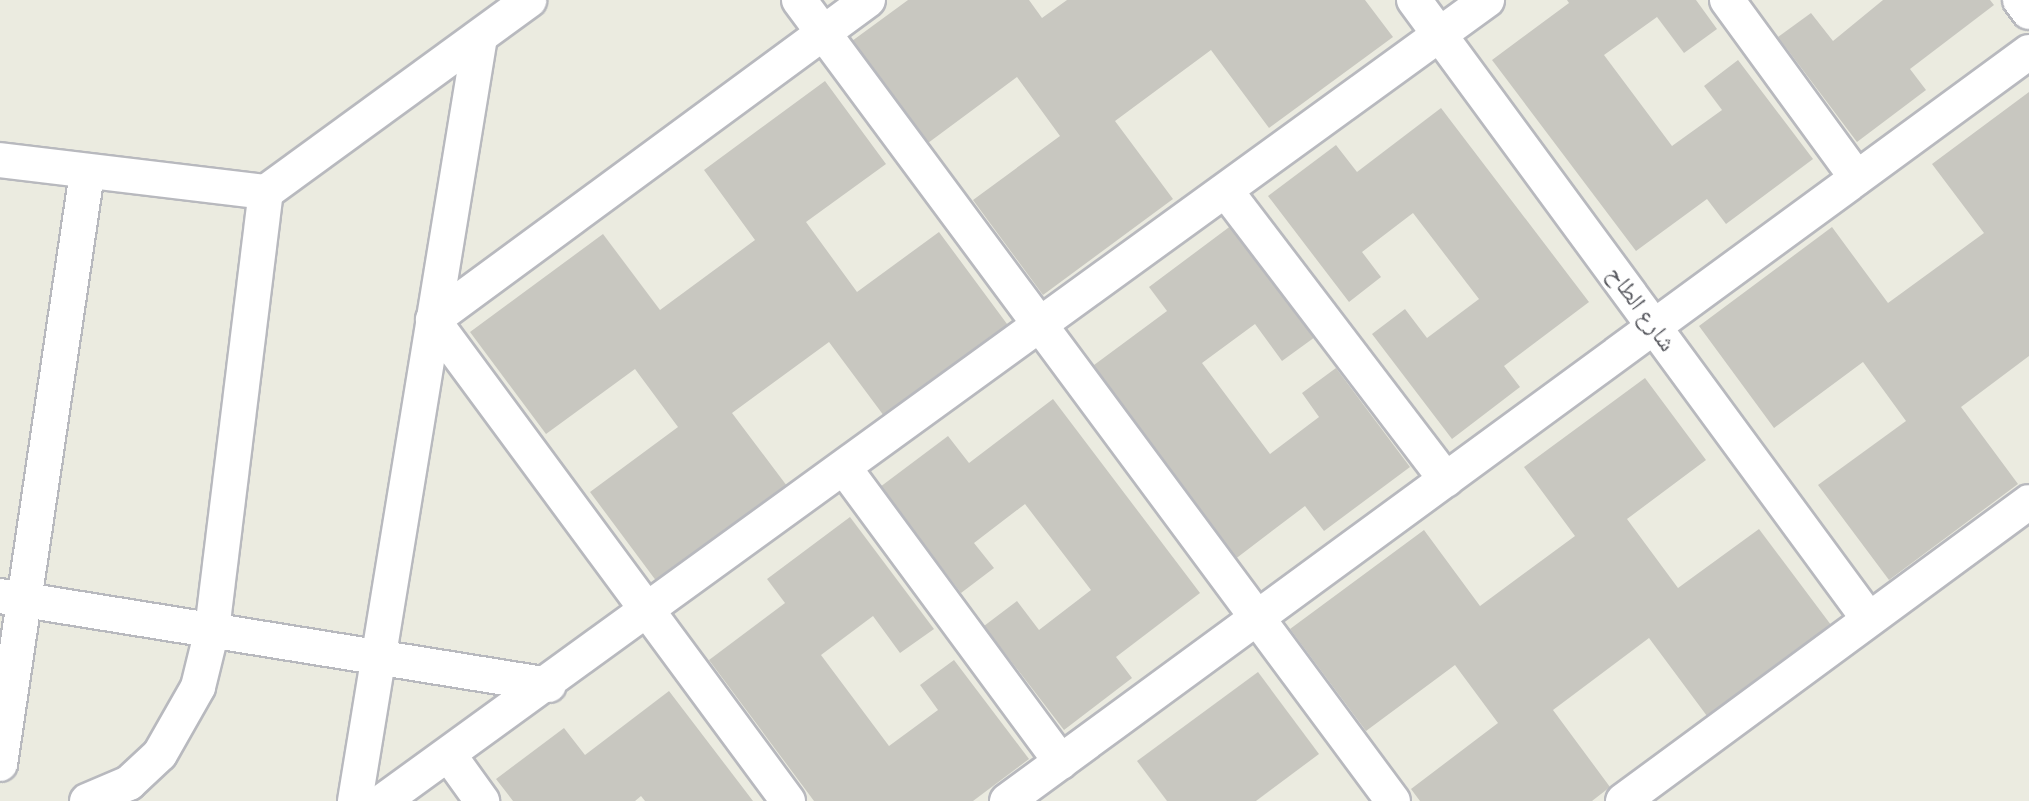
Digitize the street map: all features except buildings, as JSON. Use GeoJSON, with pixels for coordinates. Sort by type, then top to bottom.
{"type":"FeatureCollection","features":[{"type":"Feature","properties":{"kind":"street"},"geometry":{"type":"LineString","coordinates":[[0,160],[87,173],[266,192],[529,0]]}},
{"type":"Feature","properties":{"kind":"street"},"geometry":{"type":"LineString","coordinates":[[799,0],[1393,801]]}},
{"type":"Feature","properties":{"kind":"street"},"geometry":{"type":"LineString","coordinates":[[433,320],[868,0]]}},
{"type":"Feature","properties":{"kind":"street","name":"شارع الطاح"},"geometry":{"type":"LineString","coordinates":[[1414,0],[1868,618]]}},
{"type":"Feature","properties":{"kind":"street"},"geometry":{"type":"LineString","coordinates":[[383,801],[549,685],[1487,0]]}},
{"type":"Feature","properties":{"kind":"street"},"geometry":{"type":"LineString","coordinates":[[1727,0],[1857,178]]}},
{"type":"Feature","properties":{"kind":"street"},"geometry":{"type":"LineString","coordinates":[[2020,0],[2029,12]]}},
{"type":"Feature","properties":{"kind":"street"},"geometry":{"type":"LineString","coordinates":[[355,801],[480,37]]}},
{"type":"Feature","properties":{"kind":"street"},"geometry":{"type":"LineString","coordinates":[[1007,801],[2029,52]]}},
{"type":"Feature","properties":{"kind":"street"},"geometry":{"type":"LineString","coordinates":[[0,764],[12,598],[87,173]]}},
{"type":"Feature","properties":{"kind":"street"},"geometry":{"type":"LineString","coordinates":[[1226,191],[1446,480]]}},
{"type":"Feature","properties":{"kind":"street"},"geometry":{"type":"LineString","coordinates":[[87,801],[129,783],[160,754],[198,687],[212,630],[266,192]]}},
{"type":"Feature","properties":{"kind":"street"},"geometry":{"type":"LineString","coordinates":[[433,320],[788,801]]}},
{"type":"Feature","properties":{"kind":"street"},"geometry":{"type":"LineString","coordinates":[[845,469],[1061,762]]}},
{"type":"Feature","properties":{"kind":"street"},"geometry":{"type":"LineString","coordinates":[[1623,801],[2029,502]]}},
{"type":"Feature","properties":{"kind":"street"},"geometry":{"type":"LineString","coordinates":[[12,598],[549,685]]}},
{"type":"Feature","properties":{"kind":"street"},"geometry":{"type":"LineString","coordinates":[[449,755],[482,801]]}}]}
